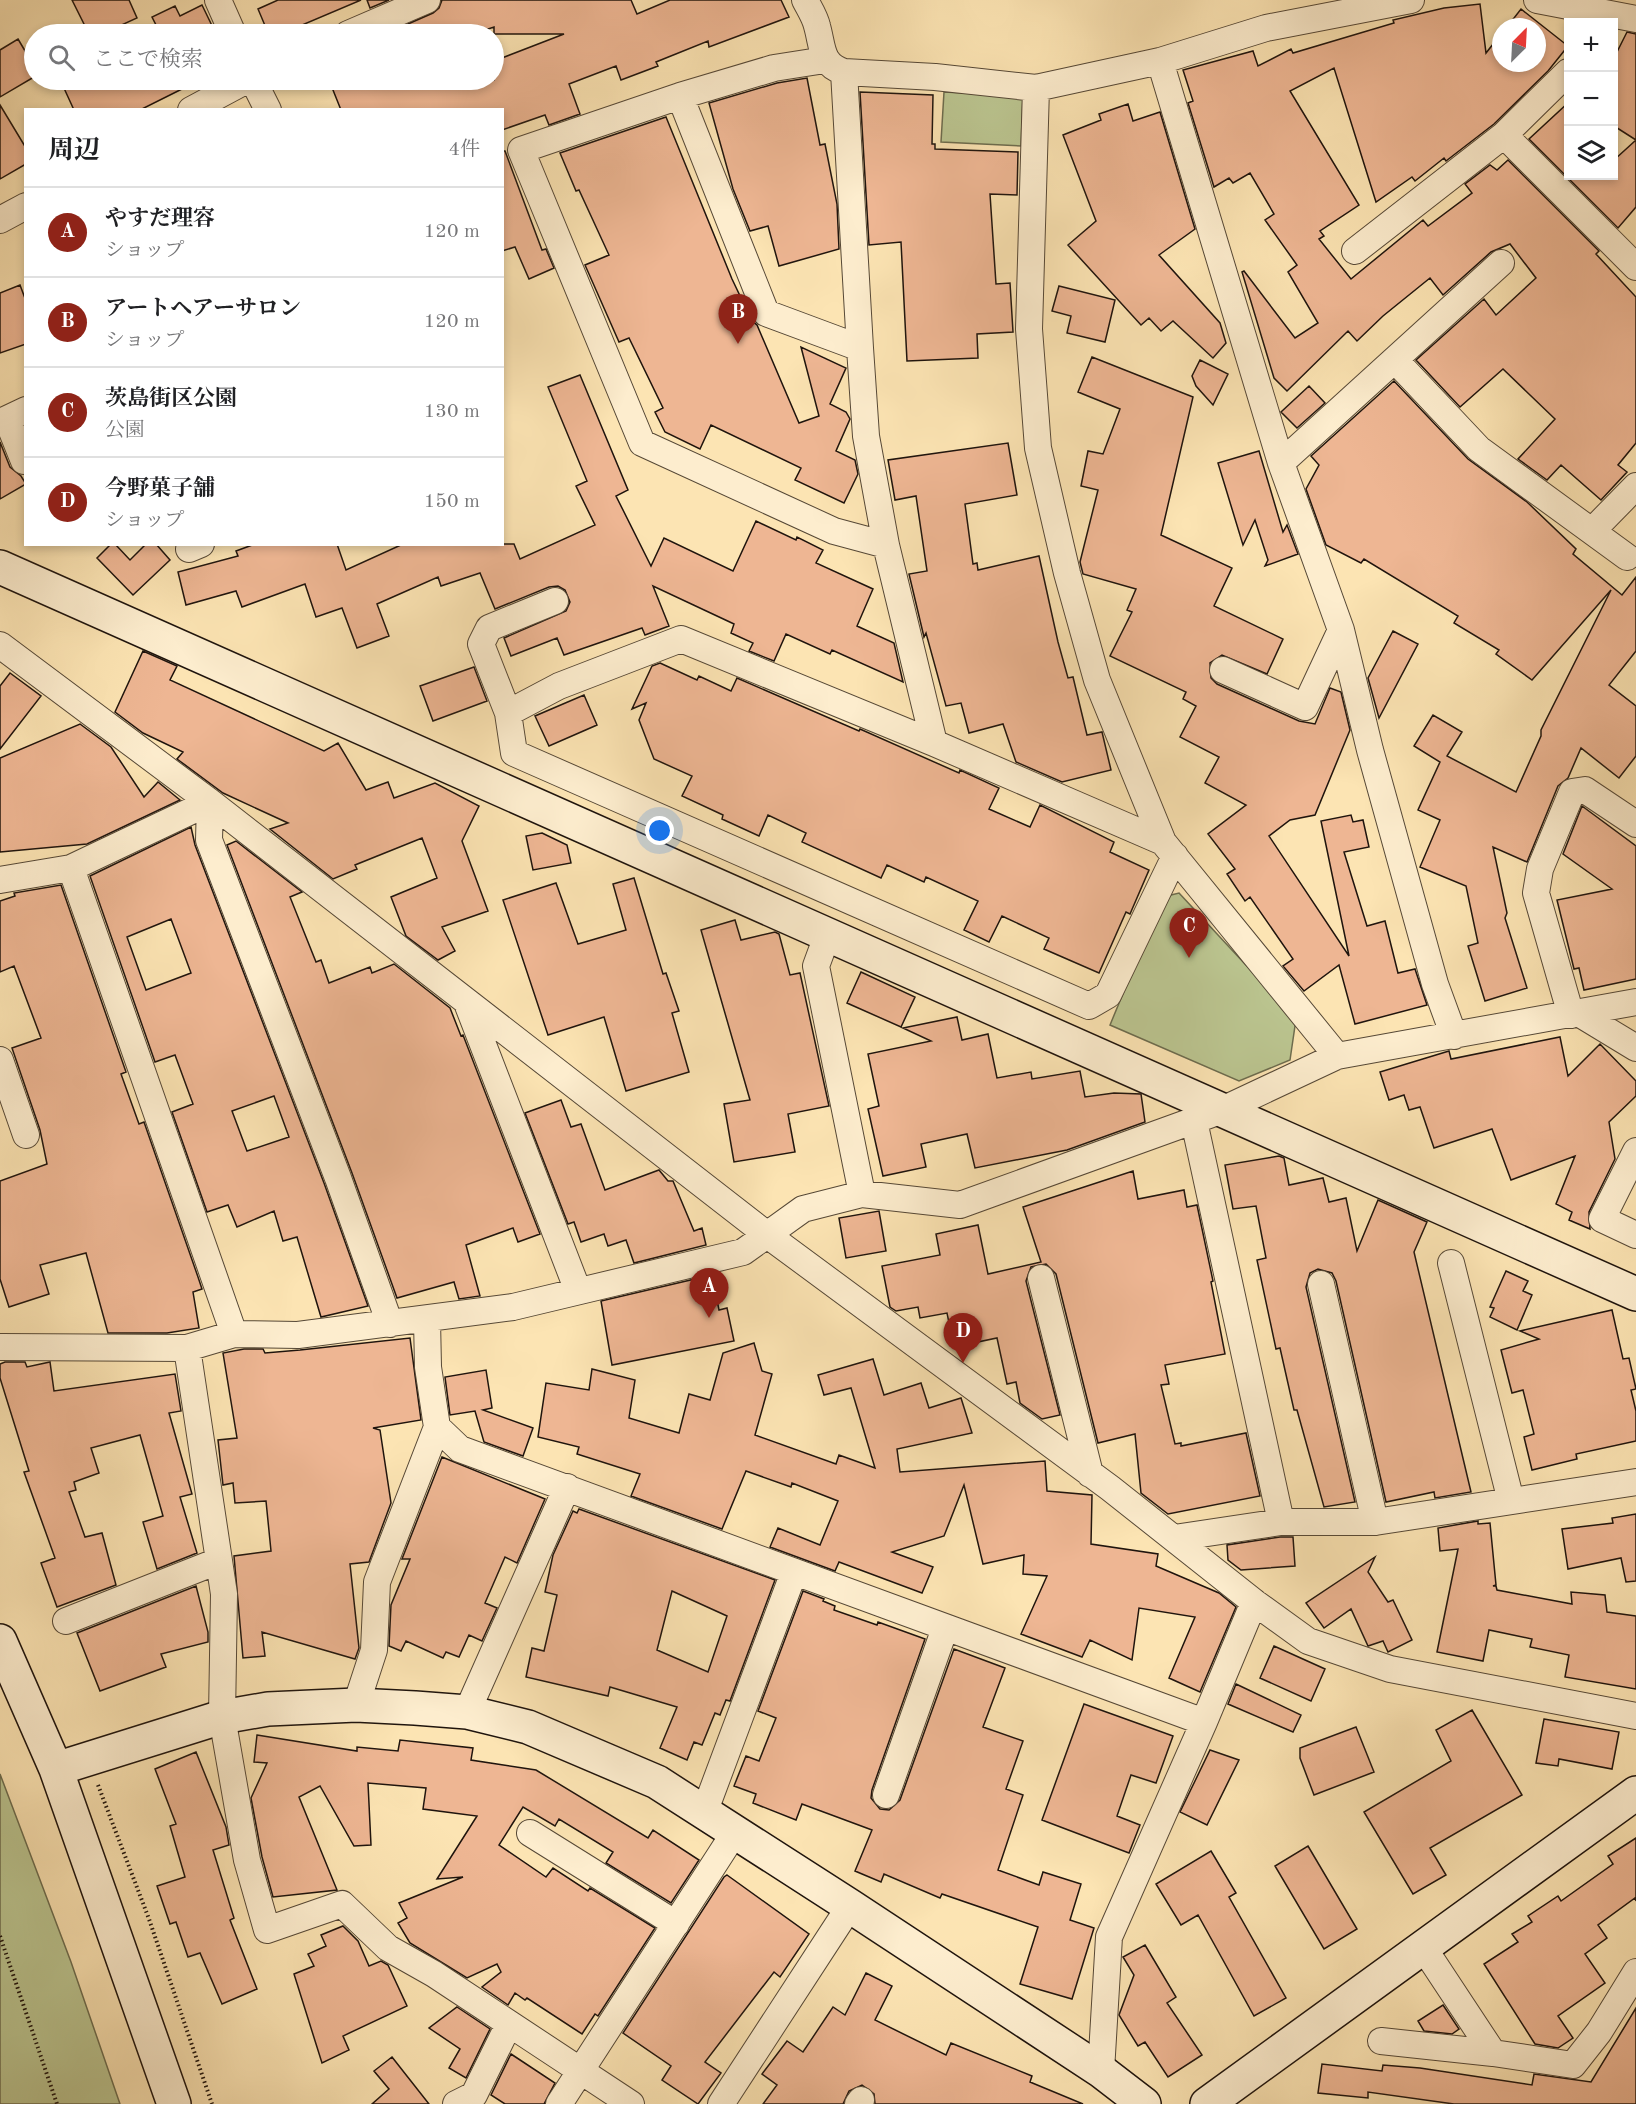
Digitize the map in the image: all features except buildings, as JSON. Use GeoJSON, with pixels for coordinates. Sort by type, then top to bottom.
{"type":"FeatureCollection","features":[{"type":"Feature","properties":{"kind":"street"},"geometry":{"type":"LineString","coordinates":[[218,0],[229,24]]}},
{"type":"Feature","properties":{"kind":"street"},"geometry":{"type":"LineString","coordinates":[[371,24],[427,0]]}},
{"type":"Feature","properties":{"kind":"street"},"geometry":{"type":"LineString","coordinates":[[805,0],[834,66],[866,436],[886,545],[934,743]]}},
{"type":"Feature","properties":{"kind":"street"},"geometry":{"type":"LineString","coordinates":[[886,545],[834,531],[642,443],[521,150],[680,96],[774,68],[834,66],[1036,88],[1160,61],[1266,28],[1411,0]]}},
{"type":"Feature","properties":{"kind":"street"},"geometry":{"type":"LineString","coordinates":[[1538,0],[1606,11],[1636,19]]}},
{"type":"Feature","properties":{"kind":"street"},"geometry":{"type":"LineString","coordinates":[[1160,61],[1281,463],[1341,630],[1370,750],[1426,950],[1454,1036]]}},
{"type":"Feature","properties":{"kind":"street"},"geometry":{"type":"LineString","coordinates":[[1355,251],[1504,135],[1564,77]]}},
{"type":"Feature","properties":{"kind":"street"},"geometry":{"type":"LineString","coordinates":[[1036,88],[1029,329],[1038,448],[1067,573],[1097,680],[1169,849],[1337,1056]]}},
{"type":"Feature","properties":{"kind":"street"},"geometry":{"type":"LineString","coordinates":[[195,108],[228,90]]}},
{"type":"Feature","properties":{"kind":"street"},"geometry":{"type":"LineString","coordinates":[[258,90],[267,108]]}},
{"type":"Feature","properties":{"kind":"street"},"geometry":{"type":"LineString","coordinates":[[680,96],[766,313],[860,348]]}},
{"type":"Feature","properties":{"kind":"street"},"geometry":{"type":"LineString","coordinates":[[1504,135],[1636,267]]}},
{"type":"Feature","properties":{"kind":"street"},"geometry":{"type":"LineString","coordinates":[[1281,463],[1501,263]]}},
{"type":"Feature","properties":{"kind":"street"},"geometry":{"type":"LineString","coordinates":[[1395,360],[1479,449],[1627,557]]}},
{"type":"Feature","properties":{"kind":"street"},"geometry":{"type":"LineString","coordinates":[[24,411],[7,419],[24,461]]}},
{"type":"Feature","properties":{"kind":"street"},"geometry":{"type":"LineString","coordinates":[[1592,531],[1636,486]]}},
{"type":"Feature","properties":{"kind":"street"},"geometry":{"type":"LineString","coordinates":[[0,567],[827,936],[1207,1116],[1634,1300]]}},
{"type":"Feature","properties":{"kind":"street"},"geometry":{"type":"LineString","coordinates":[[555,601],[489,628],[481,644],[508,713],[514,753],[1089,1006],[1108,995],[1169,849]]}},
{"type":"Feature","properties":{"kind":"street"},"geometry":{"type":"LineString","coordinates":[[1223,670],[1305,707],[1341,630]]}},
{"type":"Feature","properties":{"kind":"street"},"geometry":{"type":"LineString","coordinates":[[508,713],[559,686],[681,639],[934,743],[1169,849]]}},
{"type":"Feature","properties":{"kind":"street"},"geometry":{"type":"LineString","coordinates":[[0,645],[210,802],[766,1234],[1090,1474],[1254,1602],[1308,1641],[1390,1669],[1636,1716]]}},
{"type":"Feature","properties":{"kind":"street"},"geometry":{"type":"LineString","coordinates":[[1636,824],[1585,790],[1572,792],[1540,868],[1536,893],[1575,1015],[1636,1048]]}},
{"type":"Feature","properties":{"kind":"street"},"geometry":{"type":"LineString","coordinates":[[0,880],[71,868],[210,802]]}},
{"type":"Feature","properties":{"kind":"street"},"geometry":{"type":"LineString","coordinates":[[210,802],[209,840],[338,1178],[390,1324]]}},
{"type":"Feature","properties":{"kind":"street"},"geometry":{"type":"LineString","coordinates":[[71,868],[234,1334]]}},
{"type":"Feature","properties":{"kind":"street"},"geometry":{"type":"LineString","coordinates":[[827,936],[816,966],[862,1194]]}},
{"type":"Feature","properties":{"kind":"street"},"geometry":{"type":"LineString","coordinates":[[467,1002],[578,1291]]}},
{"type":"Feature","properties":{"kind":"street"},"geometry":{"type":"LineString","coordinates":[[0,1347],[187,1348],[234,1334],[297,1335],[428,1320],[513,1307],[743,1252],[803,1209],[862,1194],[960,1205],[1207,1116],[1337,1056],[1575,1015],[1636,1002]]}},
{"type":"Feature","properties":{"kind":"street"},"geometry":{"type":"LineString","coordinates":[[0,1060],[26,1135]]}},
{"type":"Feature","properties":{"kind":"street"},"geometry":{"type":"LineString","coordinates":[[1207,1116],[1281,1522]]}},
{"type":"Feature","properties":{"kind":"street"},"geometry":{"type":"LineString","coordinates":[[1636,1151],[1602,1220],[1636,1235]]}},
{"type":"Feature","properties":{"kind":"street"},"geometry":{"type":"LineString","coordinates":[[1451,1263],[1511,1501]]}},
{"type":"Feature","properties":{"kind":"street"},"geometry":{"type":"LineString","coordinates":[[1041,1278],[1090,1474]]}},
{"type":"Feature","properties":{"kind":"street"},"geometry":{"type":"LineString","coordinates":[[1321,1284],[1375,1522]]}},
{"type":"Feature","properties":{"kind":"street"},"geometry":{"type":"LineString","coordinates":[[356,1705],[374,1650],[377,1582],[437,1427],[428,1367],[428,1320]]}},
{"type":"Feature","properties":{"kind":"street"},"geometry":{"type":"LineString","coordinates":[[187,1348],[224,1594],[222,1718],[247,1860],[267,1930],[342,1904],[388,1948],[434,1974],[632,2104]]}},
{"type":"Feature","properties":{"kind":"street"},"geometry":{"type":"LineString","coordinates":[[437,1427],[460,1449],[1204,1722]]}},
{"type":"Feature","properties":{"kind":"street"},"geometry":{"type":"LineString","coordinates":[[1174,1538],[1281,1522],[1375,1522],[1636,1482]]}},
{"type":"Feature","properties":{"kind":"street"},"geometry":{"type":"LineString","coordinates":[[467,1712],[567,1487]]}},
{"type":"Feature","properties":{"kind":"street"},"geometry":{"type":"LineString","coordinates":[[66,1621],[218,1561]]}},
{"type":"Feature","properties":{"kind":"street"},"geometry":{"type":"LineString","coordinates":[[704,1813],[794,1572]]}},
{"type":"Feature","properties":{"kind":"street"},"geometry":{"type":"LineString","coordinates":[[1101,2071],[1109,1937],[1254,1602]]}},
{"type":"Feature","properties":{"kind":"street"},"geometry":{"type":"LineString","coordinates":[[886,1796],[945,1628]]}},
{"type":"Feature","properties":{"kind":"street"},"geometry":{"type":"LineString","coordinates":[[0,1641],[56,1769],[174,2104]]}},
{"type":"Feature","properties":{"kind":"street"},"geometry":{"type":"LineString","coordinates":[[56,1769],[222,1718],[268,1709],[356,1705],[467,1712],[528,1727],[657,1782],[1101,2071],[1144,2104]]}},
{"type":"Feature","properties":{"kind":"street"},"geometry":{"type":"LineString","coordinates":[[1207,2104],[1636,1793]]}},
{"type":"Feature","properties":{"kind":"street"},"geometry":{"type":"LineString","coordinates":[[560,2104],[735,1832]]}},
{"type":"Feature","properties":{"kind":"street"},"geometry":{"type":"LineString","coordinates":[[530,1833],[676,1924]]}},
{"type":"Feature","properties":{"kind":"street"},"geometry":{"type":"LineString","coordinates":[[720,2104],[850,1906]]}},
{"type":"Feature","properties":{"kind":"street"},"geometry":{"type":"LineString","coordinates":[[1424,1947],[1493,2053]]}},
{"type":"Feature","properties":{"kind":"street"},"geometry":{"type":"LineString","coordinates":[[1381,2041],[1493,2053],[1573,2065],[1599,2032],[1636,1972]]}},
{"type":"Feature","properties":{"kind":"street"},"geometry":{"type":"LineString","coordinates":[[456,2104],[474,2095],[509,2024]]}},
{"type":"Feature","properties":{"kind":"path"},"geometry":{"type":"LineString","coordinates":[[88,1758],[149,1919],[212,2104]]}},
{"type":"Feature","properties":{"kind":"path"},"geometry":{"type":"LineString","coordinates":[[0,1936],[57,2104]]}},
{"type":"Feature","properties":{"kind":"green space"},"geometry":{"type":"Polygon","coordinates":[[[944,92],[1023,96],[1021,146],[941,142],[944,92]]]}},
{"type":"Feature","properties":{"kind":"green space"},"geometry":{"type":"Polygon","coordinates":[[[1179,893],[1296,1019],[1290,1060],[1239,1081],[1110,1025],[1163,897],[1179,893]]]}},
{"type":"Feature","properties":{"kind":"green space"},"geometry":{"type":"Polygon","coordinates":[[[0,1774],[71,1962],[120,2104],[0,2104],[0,1774]]]}},
{"type":"Feature","properties":{"kind":"place","name":"アートヘアーサロン"},"geometry":{"type":"Point","coordinates":[738,344]}},
{"type":"Feature","properties":{"kind":"place","name":"茨島街区公園"},"geometry":{"type":"Point","coordinates":[1189,958]}},
{"type":"Feature","properties":{"kind":"place","name":"やすだ理容"},"geometry":{"type":"Point","coordinates":[709,1318]}},
{"type":"Feature","properties":{"kind":"place","name":"今野菓子舗"},"geometry":{"type":"Point","coordinates":[963,1363]}}]}
